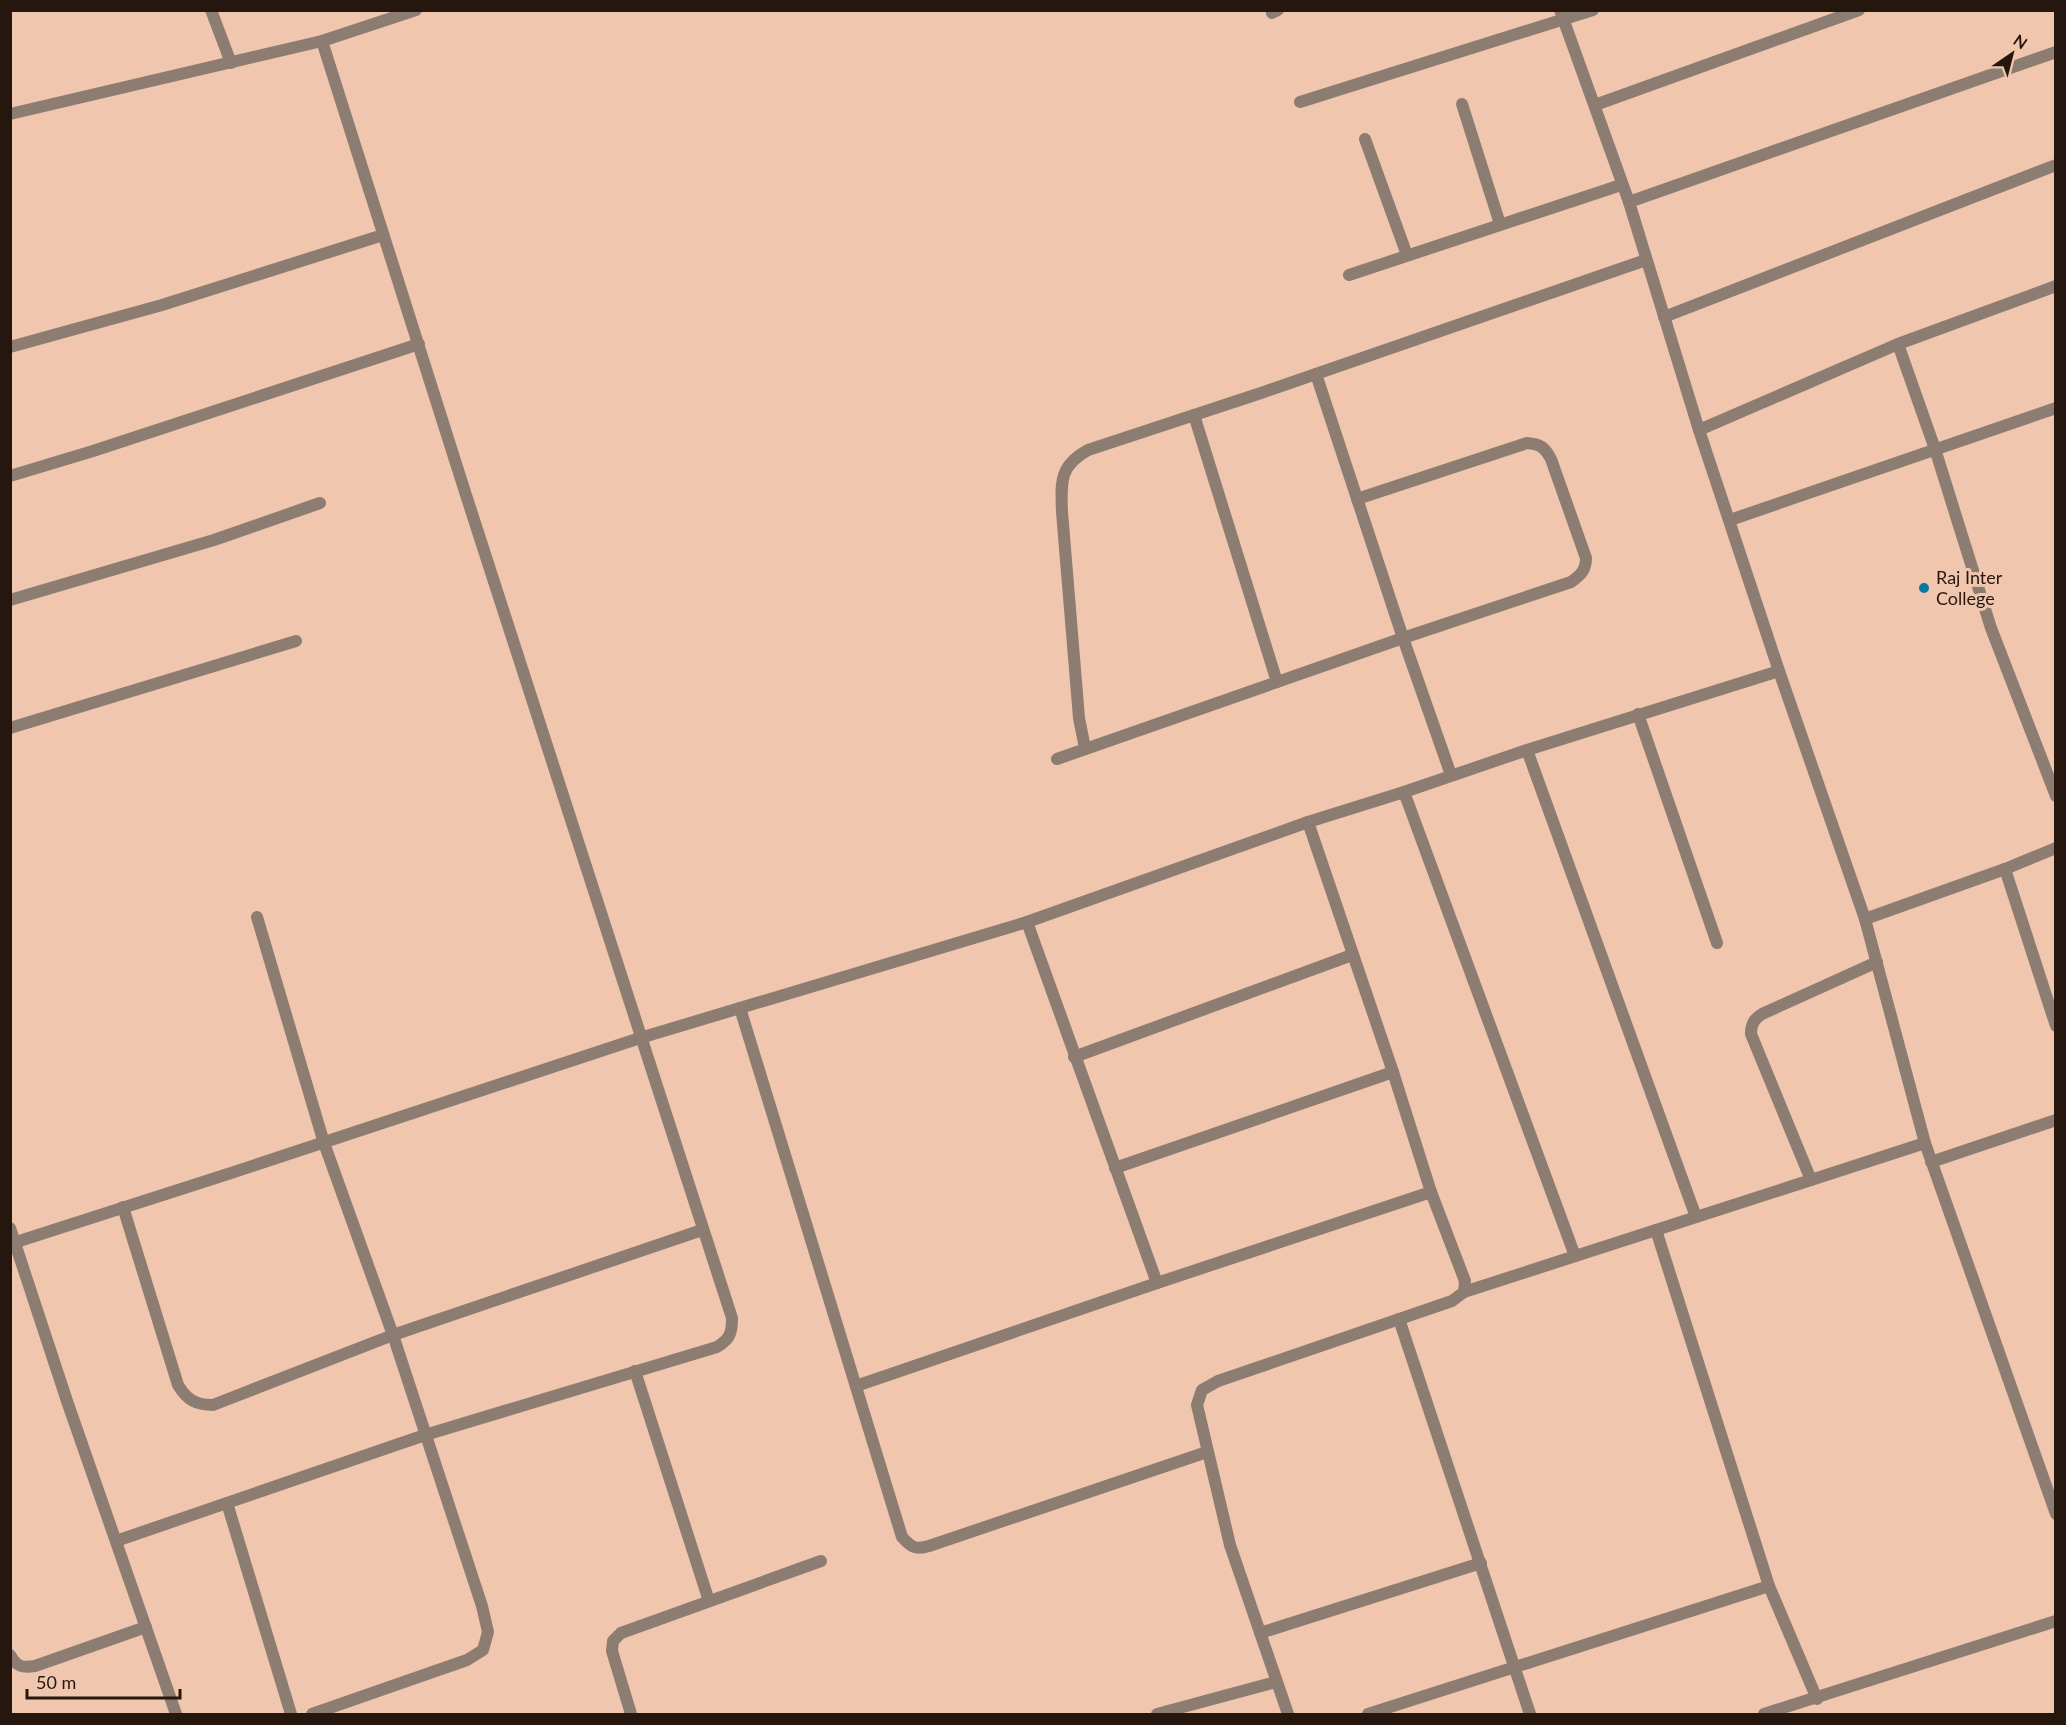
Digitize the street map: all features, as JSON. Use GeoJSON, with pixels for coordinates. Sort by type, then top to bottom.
{"type":"FeatureCollection","features":[{"type":"Feature","properties":{"kind":"street"},"geometry":{"type":"LineString","coordinates":[[211,10],[231,63]]}},
{"type":"Feature","properties":{"kind":"street"},"geometry":{"type":"LineString","coordinates":[[10,114],[322,41],[416,10]]}},
{"type":"Feature","properties":{"kind":"street"},"geometry":{"type":"LineString","coordinates":[[1300,102],[1561,15],[1593,10]]}},
{"type":"Feature","properties":{"kind":"street"},"geometry":{"type":"LineString","coordinates":[[1595,105],[1859,10]]}},
{"type":"Feature","properties":{"kind":"street"},"geometry":{"type":"LineString","coordinates":[[1561,15],[1629,202],[1699,430],[1865,919],[1931,1162],[2054,1506]]}},
{"type":"Feature","properties":{"kind":"street"},"geometry":{"type":"LineString","coordinates":[[116,1541],[425,1435],[717,1347],[726,1341],[732,1332],[732,1318],[640,1038],[322,41]]}},
{"type":"Feature","properties":{"kind":"street"},"geometry":{"type":"LineString","coordinates":[[1629,202],[2055,52]]}},
{"type":"Feature","properties":{"kind":"street"},"geometry":{"type":"LineString","coordinates":[[1462,104],[1500,224]]}},
{"type":"Feature","properties":{"kind":"street"},"geometry":{"type":"LineString","coordinates":[[1365,139],[1407,255]]}},
{"type":"Feature","properties":{"kind":"street"},"geometry":{"type":"LineString","coordinates":[[1664,318],[2055,165]]}},
{"type":"Feature","properties":{"kind":"street"},"geometry":{"type":"LineString","coordinates":[[1349,275],[1621,185]]}},
{"type":"Feature","properties":{"kind":"street"},"geometry":{"type":"LineString","coordinates":[[10,348],[162,305],[383,235]]}},
{"type":"Feature","properties":{"kind":"street"},"geometry":{"type":"LineString","coordinates":[[1085,748],[1078,706],[1061,482],[1076,457],[1088,450],[1646,260]]}},
{"type":"Feature","properties":{"kind":"street"},"geometry":{"type":"LineString","coordinates":[[1699,430],[1898,344],[2055,286]]}},
{"type":"Feature","properties":{"kind":"street"},"geometry":{"type":"LineString","coordinates":[[10,476],[419,344]]}},
{"type":"Feature","properties":{"kind":"street"},"geometry":{"type":"LineString","coordinates":[[1898,344],[1935,448],[1991,628],[2055,796]]}},
{"type":"Feature","properties":{"kind":"street"},"geometry":{"type":"LineString","coordinates":[[1316,374],[1402,638],[1451,775]]}},
{"type":"Feature","properties":{"kind":"street"},"geometry":{"type":"LineString","coordinates":[[1730,520],[2055,408]]}},
{"type":"Feature","properties":{"kind":"street"},"geometry":{"type":"LineString","coordinates":[[1194,415],[1277,682]]}},
{"type":"Feature","properties":{"kind":"street"},"geometry":{"type":"LineString","coordinates":[[1057,759],[1402,638],[1571,582],[1586,569],[1586,558],[1551,459],[1545,448],[1538,444],[1527,443],[1357,499]]}},
{"type":"Feature","properties":{"kind":"street"},"geometry":{"type":"LineString","coordinates":[[10,600],[214,540],[320,504]]}},
{"type":"Feature","properties":{"kind":"street"},"geometry":{"type":"LineString","coordinates":[[10,728],[296,641]]}},
{"type":"Feature","properties":{"kind":"street"},"geometry":{"type":"LineString","coordinates":[[13,1243],[640,1038],[1028,922],[1308,822],[1638,714],[1779,671]]}},
{"type":"Feature","properties":{"kind":"street"},"geometry":{"type":"LineString","coordinates":[[1638,714],[1717,943]]}},
{"type":"Feature","properties":{"kind":"street"},"geometry":{"type":"LineString","coordinates":[[1527,750],[1696,1217]]}},
{"type":"Feature","properties":{"kind":"street"},"geometry":{"type":"LineString","coordinates":[[1404,792],[1575,1256]]}},
{"type":"Feature","properties":{"kind":"street"},"geometry":{"type":"LineString","coordinates":[[1308,822],[1431,1192],[1465,1281],[1464,1292]]}},
{"type":"Feature","properties":{"kind":"street"},"geometry":{"type":"LineString","coordinates":[[1865,919],[2005,869],[2055,848]]}},
{"type":"Feature","properties":{"kind":"street"},"geometry":{"type":"LineString","coordinates":[[2005,869],[2055,1026]]}},
{"type":"Feature","properties":{"kind":"street"},"geometry":{"type":"LineString","coordinates":[[257,917],[324,1143],[393,1335],[482,1606],[488,1632],[483,1650],[467,1660],[312,1714]]}},
{"type":"Feature","properties":{"kind":"street"},"geometry":{"type":"LineString","coordinates":[[1028,922],[1074,1057],[1157,1283]]}},
{"type":"Feature","properties":{"kind":"street"},"geometry":{"type":"LineString","coordinates":[[1074,1057],[1352,955]]}},
{"type":"Feature","properties":{"kind":"street"},"geometry":{"type":"LineString","coordinates":[[1811,1179],[1750,1034],[1751,1026],[1755,1018],[1762,1014],[1876,962]]}},
{"type":"Feature","properties":{"kind":"street"},"geometry":{"type":"LineString","coordinates":[[740,1008],[902,1537],[910,1547],[919,1549],[1207,1452]]}},
{"type":"Feature","properties":{"kind":"street"},"geometry":{"type":"LineString","coordinates":[[1115,1168],[1393,1072]]}},
{"type":"Feature","properties":{"kind":"street"},"geometry":{"type":"LineString","coordinates":[[1931,1162],[2055,1120]]}},
{"type":"Feature","properties":{"kind":"street"},"geometry":{"type":"LineString","coordinates":[[1288,1714],[1230,1545],[1197,1405],[1202,1390],[1218,1381],[1452,1302],[1464,1292],[1925,1143]]}},
{"type":"Feature","properties":{"kind":"street"},"geometry":{"type":"LineString","coordinates":[[856,1386],[1431,1192]]}},
{"type":"Feature","properties":{"kind":"street"},"geometry":{"type":"LineString","coordinates":[[123,1207],[178,1385],[185,1397],[198,1405],[213,1405],[393,1335],[702,1230]]}},
{"type":"Feature","properties":{"kind":"street"},"geometry":{"type":"LineString","coordinates":[[10,1228],[13,1243],[176,1714]]}},
{"type":"Feature","properties":{"kind":"street"},"geometry":{"type":"LineString","coordinates":[[1656,1230],[1769,1586],[1817,1699]]}},
{"type":"Feature","properties":{"kind":"street"},"geometry":{"type":"LineString","coordinates":[[1399,1320],[1530,1714]]}},
{"type":"Feature","properties":{"kind":"street"},"geometry":{"type":"LineString","coordinates":[[635,1371],[710,1601]]}},
{"type":"Feature","properties":{"kind":"street"},"geometry":{"type":"LineString","coordinates":[[227,1503],[291,1714]]}},
{"type":"Feature","properties":{"kind":"street"},"geometry":{"type":"LineString","coordinates":[[631,1714],[612,1651],[613,1641],[621,1633],[821,1561]]}},
{"type":"Feature","properties":{"kind":"street"},"geometry":{"type":"LineString","coordinates":[[1260,1634],[1481,1563]]}},
{"type":"Feature","properties":{"kind":"street"},"geometry":{"type":"LineString","coordinates":[[1368,1714],[1769,1586]]}},
{"type":"Feature","properties":{"kind":"street"},"geometry":{"type":"LineString","coordinates":[[1764,1714],[1817,1699],[2055,1621]]}},
{"type":"Feature","properties":{"kind":"street"},"geometry":{"type":"LineString","coordinates":[[10,1655],[15,1663],[23,1668],[35,1666],[146,1627]]}},
{"type":"Feature","properties":{"kind":"street"},"geometry":{"type":"LineString","coordinates":[[1157,1714],[1276,1682]]}},
{"type":"Feature","properties":{"kind":"place","name":"Raj Inter College"},"geometry":{"type":"Point","coordinates":[1924,588]}}]}
